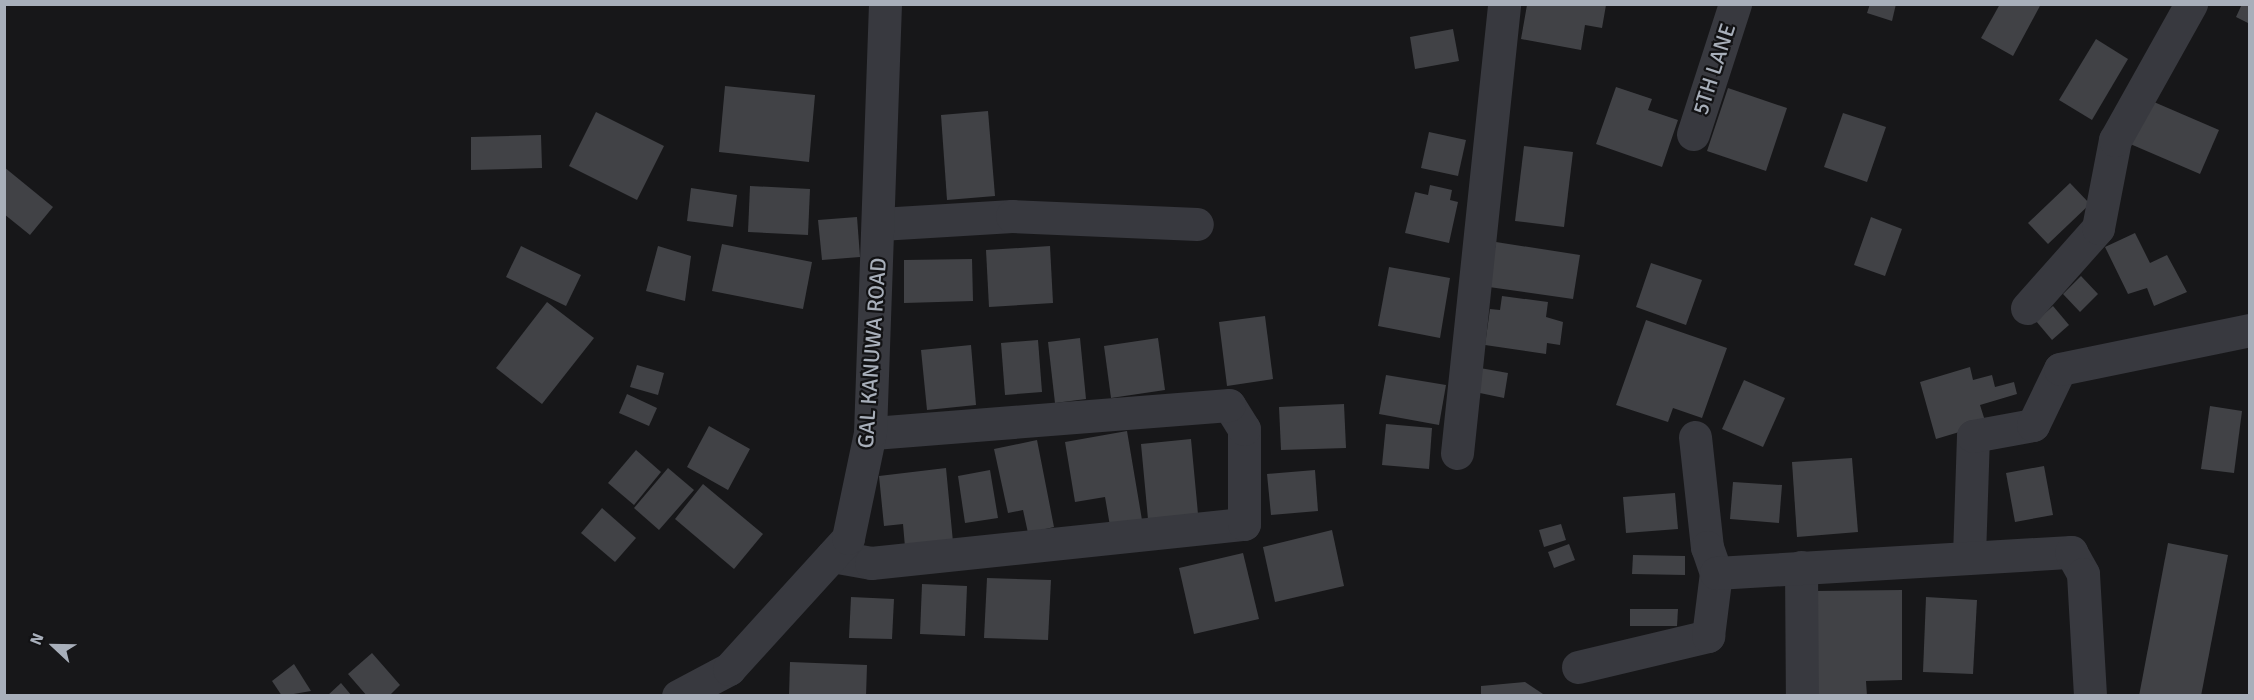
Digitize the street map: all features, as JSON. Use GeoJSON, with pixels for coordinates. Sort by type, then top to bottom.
{"type":"FeatureCollection","features":[{"type":"Feature","properties":{"kind":"street","name":"GAL KANUWA ROAD"},"geometry":{"type":"LineString","coordinates":[[678,696],[729,669],[848,538],[870,433],[880,224],[885,4]]}},
{"type":"Feature","properties":{"kind":"street"},"geometry":{"type":"LineString","coordinates":[[1457,453],[1504,4]]}},
{"type":"Feature","properties":{"kind":"street","name":"5TH LANE"},"geometry":{"type":"LineString","coordinates":[[1693,134],[1735,4]]}},
{"type":"Feature","properties":{"kind":"street"},"geometry":{"type":"LineString","coordinates":[[2027,308],[2098,228],[2115,140],[2191,4]]}},
{"type":"Feature","properties":{"kind":"street"},"geometry":{"type":"LineString","coordinates":[[880,224],[1012,216],[1197,224]]}},
{"type":"Feature","properties":{"kind":"street"},"geometry":{"type":"LineString","coordinates":[[1969,556],[1973,436],[2033,425],[2060,369],[2250,330]]}},
{"type":"Feature","properties":{"kind":"street"},"geometry":{"type":"LineString","coordinates":[[832,556],[871,563],[1244,524],[1244,429],[1228,405],[870,433]]}},
{"type":"Feature","properties":{"kind":"street"},"geometry":{"type":"LineString","coordinates":[[1578,667],[1707,636],[1716,573],[1707,547],[1695,437]]}},
{"type":"Feature","properties":{"kind":"street"},"geometry":{"type":"LineString","coordinates":[[1716,573],[1969,556],[2071,552],[2083,574],[2090,696]]}},
{"type":"Feature","properties":{"kind":"street"},"geometry":{"type":"LineString","coordinates":[[1801,567],[1802,696]]}},
{"type":"Feature","properties":{"kind":"building"},"geometry":{"type":"Polygon","coordinates":[[[1870,4],[1896,4],[1892,21],[1867,13],[1870,4]]]}},
{"type":"Feature","properties":{"kind":"building"},"geometry":{"type":"Polygon","coordinates":[[[2000,4],[2041,4],[2013,56],[1981,38],[2000,4]]]}},
{"type":"Feature","properties":{"kind":"building"},"geometry":{"type":"Polygon","coordinates":[[[2242,4],[2250,4],[2250,24],[2236,17],[2242,4]]]}},
{"type":"Feature","properties":{"kind":"building"},"geometry":{"type":"Polygon","coordinates":[[[1527,5],[1606,5],[1602,28],[1585,25],[1581,50],[1521,39],[1527,5]]]}},
{"type":"Feature","properties":{"kind":"building"},"geometry":{"type":"Polygon","coordinates":[[[1453,29],[1459,61],[1415,69],[1410,37],[1453,29]]]}},
{"type":"Feature","properties":{"kind":"building"},"geometry":{"type":"Polygon","coordinates":[[[2096,39],[2128,59],[2092,120],[2059,100],[2096,39]]]}},
{"type":"Feature","properties":{"kind":"building"},"geometry":{"type":"Polygon","coordinates":[[[725,86],[815,95],[809,162],[719,152],[725,86]]]}},
{"type":"Feature","properties":{"kind":"building"},"geometry":{"type":"Polygon","coordinates":[[[1616,87],[1652,99],[1648,110],[1678,120],[1662,167],[1596,144],[1616,87]]]}},
{"type":"Feature","properties":{"kind":"building"},"geometry":{"type":"Polygon","coordinates":[[[1728,88],[1787,108],[1766,171],[1707,151],[1728,88]]]}},
{"type":"Feature","properties":{"kind":"building"},"geometry":{"type":"Polygon","coordinates":[[[2147,99],[2219,130],[2200,174],[2128,143],[2147,99]]]}},
{"type":"Feature","properties":{"kind":"building"},"geometry":{"type":"Polygon","coordinates":[[[988,111],[995,196],[947,200],[941,115],[988,111]]]}},
{"type":"Feature","properties":{"kind":"building"},"geometry":{"type":"Polygon","coordinates":[[[596,112],[664,146],[637,200],[569,166],[596,112]]]}},
{"type":"Feature","properties":{"kind":"building"},"geometry":{"type":"Polygon","coordinates":[[[1843,113],[1886,127],[1867,182],[1824,167],[1843,113]]]}},
{"type":"Feature","properties":{"kind":"building"},"geometry":{"type":"Polygon","coordinates":[[[1429,132],[1466,140],[1458,176],[1421,168],[1429,132]]]}},
{"type":"Feature","properties":{"kind":"building"},"geometry":{"type":"Polygon","coordinates":[[[541,135],[542,168],[471,170],[471,137],[541,135]]]}},
{"type":"Feature","properties":{"kind":"building"},"geometry":{"type":"Polygon","coordinates":[[[1524,146],[1573,152],[1564,227],[1515,221],[1524,146]]]}},
{"type":"Feature","properties":{"kind":"building"},"geometry":{"type":"Polygon","coordinates":[[[4,167],[53,207],[30,235],[4,214],[4,167]]]}},
{"type":"Feature","properties":{"kind":"building"},"geometry":{"type":"Polygon","coordinates":[[[2070,183],[2090,204],[2048,244],[2028,223],[2070,183]]]}},
{"type":"Feature","properties":{"kind":"building"},"geometry":{"type":"Polygon","coordinates":[[[1430,185],[1452,190],[1450,200],[1458,202],[1449,243],[1405,233],[1415,192],[1428,195],[1430,185]]]}},
{"type":"Feature","properties":{"kind":"building"},"geometry":{"type":"Polygon","coordinates":[[[750,186],[810,189],[808,235],[748,232],[750,186]]]}},
{"type":"Feature","properties":{"kind":"building"},"geometry":{"type":"Polygon","coordinates":[[[691,188],[737,195],[733,227],[687,221],[691,188]]]}},
{"type":"Feature","properties":{"kind":"building"},"geometry":{"type":"Polygon","coordinates":[[[857,217],[860,257],[822,260],[818,220],[857,217]]]}},
{"type":"Feature","properties":{"kind":"building"},"geometry":{"type":"Polygon","coordinates":[[[1871,217],[1902,229],[1885,276],[1854,265],[1871,217]]]}},
{"type":"Feature","properties":{"kind":"building"},"geometry":{"type":"Polygon","coordinates":[[[2135,233],[2150,263],[2167,255],[2187,292],[2154,306],[2147,288],[2128,294],[2105,247],[2135,233]]]}},
{"type":"Feature","properties":{"kind":"building"},"geometry":{"type":"Polygon","coordinates":[[[1496,242],[1580,255],[1573,299],[1489,287],[1496,242]]]}},
{"type":"Feature","properties":{"kind":"building"},"geometry":{"type":"Polygon","coordinates":[[[722,244],[812,262],[803,309],[712,291],[722,244]]]}},
{"type":"Feature","properties":{"kind":"building"},"geometry":{"type":"Polygon","coordinates":[[[521,246],[581,275],[566,306],[506,277],[521,246]]]}},
{"type":"Feature","properties":{"kind":"building"},"geometry":{"type":"Polygon","coordinates":[[[658,246],[691,256],[685,301],[646,291],[658,246]]]}},
{"type":"Feature","properties":{"kind":"building"},"geometry":{"type":"Polygon","coordinates":[[[1050,246],[1053,303],[989,307],[986,250],[1050,246]]]}},
{"type":"Feature","properties":{"kind":"building"},"geometry":{"type":"Polygon","coordinates":[[[972,259],[973,301],[904,303],[904,260],[972,259]]]}},
{"type":"Feature","properties":{"kind":"building"},"geometry":{"type":"Polygon","coordinates":[[[1651,263],[1702,280],[1686,325],[1636,307],[1651,263]]]}},
{"type":"Feature","properties":{"kind":"building"},"geometry":{"type":"Polygon","coordinates":[[[1389,267],[1450,278],[1440,338],[1378,326],[1389,267]]]}},
{"type":"Feature","properties":{"kind":"building"},"geometry":{"type":"Polygon","coordinates":[[[2081,276],[2098,294],[2080,312],[2063,294],[2081,276]]]}},
{"type":"Feature","properties":{"kind":"building"},"geometry":{"type":"Polygon","coordinates":[[[1502,296],[1548,302],[1546,317],[1563,322],[1560,345],[1547,343],[1546,354],[1485,345],[1490,309],[1500,310],[1502,296]]]}},
{"type":"Feature","properties":{"kind":"building"},"geometry":{"type":"Polygon","coordinates":[[[547,302],[594,338],[542,404],[496,368],[547,302]]]}},
{"type":"Feature","properties":{"kind":"building"},"geometry":{"type":"Polygon","coordinates":[[[2053,306],[2069,325],[2052,340],[2036,321],[2053,306]]]}},
{"type":"Feature","properties":{"kind":"building"},"geometry":{"type":"Polygon","coordinates":[[[1265,316],[1273,379],[1227,386],[1219,322],[1265,316]]]}},
{"type":"Feature","properties":{"kind":"building"},"geometry":{"type":"Polygon","coordinates":[[[1646,320],[1727,348],[1702,418],[1673,408],[1668,422],[1616,405],[1646,320]]]}},
{"type":"Feature","properties":{"kind":"building"},"geometry":{"type":"Polygon","coordinates":[[[1080,338],[1086,399],[1055,403],[1048,342],[1080,338]]]}},
{"type":"Feature","properties":{"kind":"building"},"geometry":{"type":"Polygon","coordinates":[[[1158,338],[1165,390],[1111,398],[1104,346],[1158,338]]]}},
{"type":"Feature","properties":{"kind":"building"},"geometry":{"type":"Polygon","coordinates":[[[1038,340],[1042,392],[1005,395],[1001,343],[1038,340]]]}},
{"type":"Feature","properties":{"kind":"building"},"geometry":{"type":"Polygon","coordinates":[[[971,345],[976,405],[927,410],[921,350],[971,345]]]}},
{"type":"Feature","properties":{"kind":"building"},"geometry":{"type":"Polygon","coordinates":[[[637,365],[664,373],[658,395],[630,387],[637,365]]]}},
{"type":"Feature","properties":{"kind":"building"},"geometry":{"type":"Polygon","coordinates":[[[1970,367],[1973,380],[1992,375],[1995,387],[2014,382],[2017,394],[1980,405],[1986,424],[1936,439],[1920,382],[1970,367]]]}},
{"type":"Feature","properties":{"kind":"building"},"geometry":{"type":"Polygon","coordinates":[[[1480,368],[1508,373],[1504,398],[1475,392],[1480,368]]]}},
{"type":"Feature","properties":{"kind":"building"},"geometry":{"type":"Polygon","coordinates":[[[1386,375],[1446,385],[1439,425],[1379,414],[1386,375]]]}},
{"type":"Feature","properties":{"kind":"building"},"geometry":{"type":"Polygon","coordinates":[[[1744,380],[1785,398],[1763,447],[1722,429],[1744,380]]]}},
{"type":"Feature","properties":{"kind":"building"},"geometry":{"type":"Polygon","coordinates":[[[627,394],[657,408],[649,426],[619,413],[627,394]]]}},
{"type":"Feature","properties":{"kind":"building"},"geometry":{"type":"Polygon","coordinates":[[[1344,404],[1346,448],[1281,450],[1279,407],[1344,404]]]}},
{"type":"Feature","properties":{"kind":"building"},"geometry":{"type":"Polygon","coordinates":[[[2210,406],[2242,411],[2234,473],[2201,469],[2210,406]]]}},
{"type":"Feature","properties":{"kind":"building"},"geometry":{"type":"Polygon","coordinates":[[[1386,424],[1432,428],[1429,469],[1382,465],[1386,424]]]}},
{"type":"Feature","properties":{"kind":"building"},"geometry":{"type":"Polygon","coordinates":[[[709,426],[750,449],[728,490],[687,467],[709,426]]]}},
{"type":"Feature","properties":{"kind":"building"},"geometry":{"type":"Polygon","coordinates":[[[1127,431],[1142,520],[1110,526],[1105,497],[1075,502],[1065,442],[1127,431]]]}},
{"type":"Feature","properties":{"kind":"building"},"geometry":{"type":"Polygon","coordinates":[[[1191,439],[1198,514],[1148,519],[1141,444],[1191,439]]]}},
{"type":"Feature","properties":{"kind":"building"},"geometry":{"type":"Polygon","coordinates":[[[1037,440],[1054,527],[1028,533],[1023,510],[1008,513],[994,449],[1037,440]]]}},
{"type":"Feature","properties":{"kind":"building"},"geometry":{"type":"Polygon","coordinates":[[[636,450],[661,472],[634,505],[608,483],[636,450]]]}},
{"type":"Feature","properties":{"kind":"building"},"geometry":{"type":"Polygon","coordinates":[[[1852,458],[1858,532],[1797,537],[1792,462],[1852,458]]]}},
{"type":"Feature","properties":{"kind":"building"},"geometry":{"type":"Polygon","coordinates":[[[2044,466],[2053,515],[2015,522],[2006,473],[2044,466]]]}},
{"type":"Feature","properties":{"kind":"building"},"geometry":{"type":"Polygon","coordinates":[[[668,468],[694,490],[659,530],[634,508],[668,468]]]}},
{"type":"Feature","properties":{"kind":"building"},"geometry":{"type":"Polygon","coordinates":[[[946,468],[953,542],[905,547],[903,524],[884,526],[879,476],[946,468]]]}},
{"type":"Feature","properties":{"kind":"building"},"geometry":{"type":"Polygon","coordinates":[[[990,470],[998,518],[965,523],[958,476],[990,470]]]}},
{"type":"Feature","properties":{"kind":"building"},"geometry":{"type":"Polygon","coordinates":[[[1315,470],[1318,511],[1271,515],[1267,474],[1315,470]]]}},
{"type":"Feature","properties":{"kind":"building"},"geometry":{"type":"Polygon","coordinates":[[[1733,482],[1782,485],[1779,523],[1730,519],[1733,482]]]}},
{"type":"Feature","properties":{"kind":"building"},"geometry":{"type":"Polygon","coordinates":[[[703,484],[763,534],[734,569],[675,519],[703,484]]]}},
{"type":"Feature","properties":{"kind":"building"},"geometry":{"type":"Polygon","coordinates":[[[1675,493],[1678,529],[1626,533],[1623,497],[1675,493]]]}},
{"type":"Feature","properties":{"kind":"building"},"geometry":{"type":"Polygon","coordinates":[[[602,508],[636,538],[615,562],[581,533],[602,508]]]}},
{"type":"Feature","properties":{"kind":"building"},"geometry":{"type":"Polygon","coordinates":[[[1561,524],[1566,540],[1544,547],[1539,530],[1561,524]]]}},
{"type":"Feature","properties":{"kind":"building"},"geometry":{"type":"Polygon","coordinates":[[[1332,530],[1344,586],[1275,602],[1263,547],[1332,530]]]}},
{"type":"Feature","properties":{"kind":"building"},"geometry":{"type":"Polygon","coordinates":[[[2168,543],[2228,555],[2201,696],[2139,696],[2168,543]]]}},
{"type":"Feature","properties":{"kind":"building"},"geometry":{"type":"Polygon","coordinates":[[[1569,544],[1575,560],[1554,568],[1548,552],[1569,544]]]}},
{"type":"Feature","properties":{"kind":"building"},"geometry":{"type":"Polygon","coordinates":[[[1243,553],[1259,619],[1194,634],[1179,568],[1243,553]]]}},
{"type":"Feature","properties":{"kind":"building"},"geometry":{"type":"Polygon","coordinates":[[[1633,555],[1685,556],[1685,575],[1632,574],[1633,555]]]}},
{"type":"Feature","properties":{"kind":"building"},"geometry":{"type":"Polygon","coordinates":[[[987,578],[1051,580],[1048,640],[984,638],[987,578]]]}},
{"type":"Feature","properties":{"kind":"building"},"geometry":{"type":"Polygon","coordinates":[[[922,584],[967,586],[965,636],[920,634],[922,584]]]}},
{"type":"Feature","properties":{"kind":"building"},"geometry":{"type":"Polygon","coordinates":[[[1902,590],[1902,680],[1866,681],[1867,696],[1814,696],[1814,591],[1902,590]]]}},
{"type":"Feature","properties":{"kind":"building"},"geometry":{"type":"Polygon","coordinates":[[[851,597],[894,599],[892,639],[849,638],[851,597]]]}},
{"type":"Feature","properties":{"kind":"building"},"geometry":{"type":"Polygon","coordinates":[[[1926,597],[1977,600],[1973,674],[1923,672],[1926,597]]]}},
{"type":"Feature","properties":{"kind":"building"},"geometry":{"type":"Polygon","coordinates":[[[1630,609],[1678,609],[1677,626],[1630,626],[1630,609]]]}},
{"type":"Feature","properties":{"kind":"building"},"geometry":{"type":"Polygon","coordinates":[[[372,653],[400,685],[389,696],[367,696],[348,674],[372,653]]]}},
{"type":"Feature","properties":{"kind":"building"},"geometry":{"type":"Polygon","coordinates":[[[790,662],[867,665],[866,696],[789,696],[790,662]]]}},
{"type":"Feature","properties":{"kind":"building"},"geometry":{"type":"Polygon","coordinates":[[[294,664],[311,691],[282,696],[272,681],[294,664]]]}},
{"type":"Feature","properties":{"kind":"building"},"geometry":{"type":"Polygon","coordinates":[[[1525,682],[1546,696],[1481,696],[1481,686],[1525,682]]]}},
{"type":"Feature","properties":{"kind":"building"},"geometry":{"type":"Polygon","coordinates":[[[341,683],[352,696],[327,696],[341,683]]]}}]}
